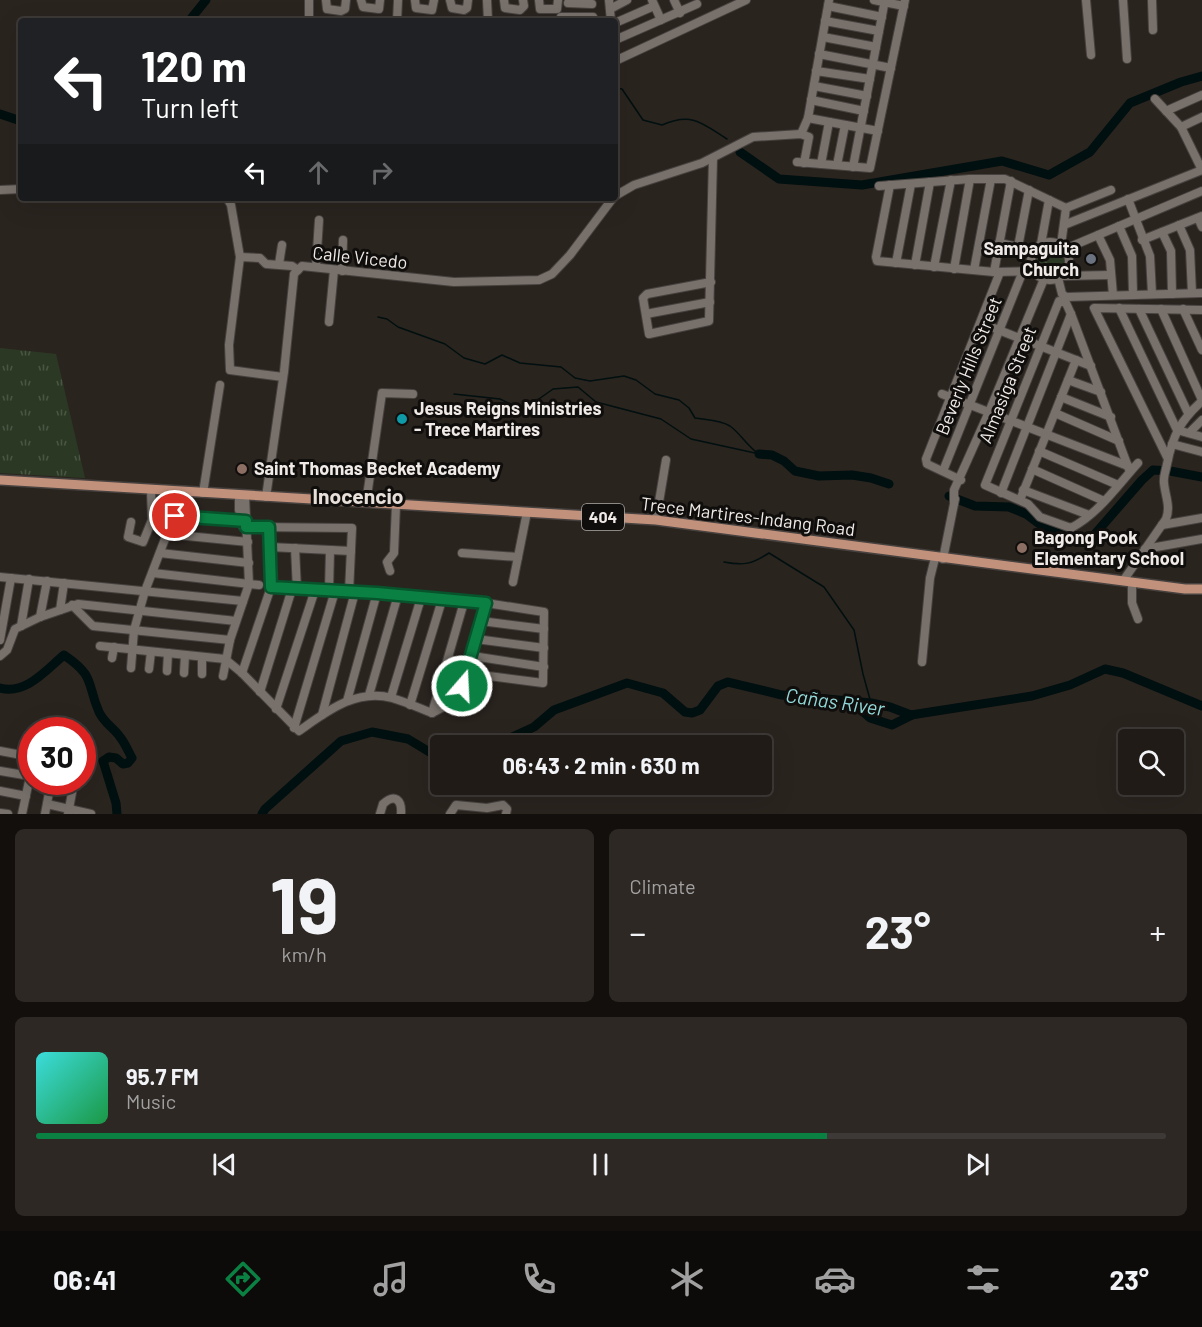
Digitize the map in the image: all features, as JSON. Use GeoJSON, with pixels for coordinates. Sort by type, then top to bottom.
{"type":"FeatureCollection","features":[{"type":"Feature","properties":{"kind":"main road","name":"Trece Martires-Indang Road"},"geometry":{"type":"LineString","coordinates":[[0,480],[656,520],[1128,582],[1202,589]]}},
{"type":"Feature","properties":{"kind":"street"},"geometry":{"type":"LineString","coordinates":[[309,0],[309,18]]}},
{"type":"Feature","properties":{"kind":"street"},"geometry":{"type":"LineString","coordinates":[[326,0],[327,9],[341,11],[345,9],[346,0]]}},
{"type":"Feature","properties":{"kind":"street"},"geometry":{"type":"LineString","coordinates":[[361,0],[363,7],[375,10],[379,9],[380,0]]}},
{"type":"Feature","properties":{"kind":"street"},"geometry":{"type":"LineString","coordinates":[[397,18],[398,0]]}},
{"type":"Feature","properties":{"kind":"street"},"geometry":{"type":"LineString","coordinates":[[415,0],[416,8],[432,10],[434,0]]}},
{"type":"Feature","properties":{"kind":"street"},"geometry":{"type":"LineString","coordinates":[[450,0],[452,8],[464,10],[467,8],[468,0]]}},
{"type":"Feature","properties":{"kind":"street"},"geometry":{"type":"LineString","coordinates":[[487,0],[488,18]]}},
{"type":"Feature","properties":{"kind":"street"},"geometry":{"type":"LineString","coordinates":[[504,0],[505,8],[520,10],[524,6],[523,0]]}},
{"type":"Feature","properties":{"kind":"street"},"geometry":{"type":"LineString","coordinates":[[539,0],[540,9],[554,10],[557,9],[558,0]]}},
{"type":"Feature","properties":{"kind":"street"},"geometry":{"type":"LineString","coordinates":[[609,0],[611,18]]}},
{"type":"Feature","properties":{"kind":"street"},"geometry":{"type":"LineString","coordinates":[[610,9],[627,0]]}},
{"type":"Feature","properties":{"kind":"street"},"geometry":{"type":"LineString","coordinates":[[674,0],[680,13]]}},
{"type":"Feature","properties":{"kind":"street"},"geometry":{"type":"LineString","coordinates":[[618,60],[746,0]]}},
{"type":"Feature","properties":{"kind":"street"},"geometry":{"type":"LineString","coordinates":[[874,0],[904,3],[870,168],[801,162],[809,137],[801,134],[808,118],[829,3],[882,17]]}},
{"type":"Feature","properties":{"kind":"street"},"geometry":{"type":"LineString","coordinates":[[1086,0],[1091,55]]}},
{"type":"Feature","properties":{"kind":"street"},"geometry":{"type":"LineString","coordinates":[[1124,0],[1127,59]]}},
{"type":"Feature","properties":{"kind":"street"},"geometry":{"type":"LineString","coordinates":[[1152,0],[1153,30]]}},
{"type":"Feature","properties":{"kind":"street"},"geometry":{"type":"LineString","coordinates":[[852,167],[885,1]]}},
{"type":"Feature","properties":{"kind":"street"},"geometry":{"type":"LineString","coordinates":[[568,3],[592,2],[594,18]]}},
{"type":"Feature","properties":{"kind":"street"},"geometry":{"type":"LineString","coordinates":[[618,39],[680,13],[696,2],[704,19]]}},
{"type":"Feature","properties":{"kind":"street"},"geometry":{"type":"LineString","coordinates":[[618,21],[653,3],[661,20]]}},
{"type":"Feature","properties":{"kind":"street"},"geometry":{"type":"LineString","coordinates":[[561,17],[578,18]]}},
{"type":"Feature","properties":{"kind":"street"},"geometry":{"type":"LineString","coordinates":[[825,21],[879,31]]}},
{"type":"Feature","properties":{"kind":"street"},"geometry":{"type":"LineString","coordinates":[[823,37],[876,47]]}},
{"type":"Feature","properties":{"kind":"street"},"geometry":{"type":"LineString","coordinates":[[819,54],[891,68]]}},
{"type":"Feature","properties":{"kind":"street"},"geometry":{"type":"LineString","coordinates":[[816,71],[870,79]]}},
{"type":"Feature","properties":{"kind":"street"},"geometry":{"type":"LineString","coordinates":[[814,86],[867,96]]}},
{"type":"Feature","properties":{"kind":"street"},"geometry":{"type":"LineString","coordinates":[[1166,111],[1202,95]]}},
{"type":"Feature","properties":{"kind":"street"},"geometry":{"type":"LineString","coordinates":[[1064,225],[1202,170],[1181,127],[1155,99]]}},
{"type":"Feature","properties":{"kind":"street"},"geometry":{"type":"LineString","coordinates":[[811,100],[864,111]]}},
{"type":"Feature","properties":{"kind":"street"},"geometry":{"type":"LineString","coordinates":[[808,118],[878,131]]}},
{"type":"Feature","properties":{"kind":"street"},"geometry":{"type":"LineString","coordinates":[[1181,127],[1202,118]]}},
{"type":"Feature","properties":{"kind":"street"},"geometry":{"type":"LineString","coordinates":[[821,164],[829,122]]}},
{"type":"Feature","properties":{"kind":"street"},"geometry":{"type":"LineString","coordinates":[[837,165],[845,125]]}},
{"type":"Feature","properties":{"kind":"street","name":"Calle Vicedo"},"geometry":{"type":"LineString","coordinates":[[618,195],[634,185],[713,158],[753,137],[801,134]]}},
{"type":"Feature","properties":{"kind":"street"},"geometry":{"type":"LineString","coordinates":[[711,282],[647,294],[643,298],[649,334],[709,321],[711,282],[713,158]]}},
{"type":"Feature","properties":{"kind":"street"},"geometry":{"type":"LineString","coordinates":[[954,268],[970,179]]}},
{"type":"Feature","properties":{"kind":"street"},"geometry":{"type":"LineString","coordinates":[[879,186],[970,179],[1011,181],[1066,208],[1111,190]]}},
{"type":"Feature","properties":{"kind":"street"},"geometry":{"type":"LineString","coordinates":[[974,270],[991,179]]}},
{"type":"Feature","properties":{"kind":"street"},"geometry":{"type":"LineString","coordinates":[[934,267],[951,180]]}},
{"type":"Feature","properties":{"kind":"street"},"geometry":{"type":"LineString","coordinates":[[961,477],[927,464],[926,459],[981,323],[998,272],[999,243],[1011,181]]}},
{"type":"Feature","properties":{"kind":"street"},"geometry":{"type":"LineString","coordinates":[[915,265],[930,182]]}},
{"type":"Feature","properties":{"kind":"street"},"geometry":{"type":"LineString","coordinates":[[896,263],[910,184]]}},
{"type":"Feature","properties":{"kind":"street"},"geometry":{"type":"LineString","coordinates":[[890,185],[876,257],[881,262],[998,272],[1034,271]]}},
{"type":"Feature","properties":{"kind":"street"},"geometry":{"type":"LineString","coordinates":[[0,190],[18,189]]}},
{"type":"Feature","properties":{"kind":"street"},"geometry":{"type":"LineString","coordinates":[[1018,247],[1029,190]]}},
{"type":"Feature","properties":{"kind":"street"},"geometry":{"type":"LineString","coordinates":[[999,243],[1018,247],[1037,247],[1051,241],[1063,247],[1202,192]]}},
{"type":"Feature","properties":{"kind":"street"},"geometry":{"type":"LineString","coordinates":[[1128,199],[1150,256],[1152,294]]}},
{"type":"Feature","properties":{"kind":"street"},"geometry":{"type":"LineString","coordinates":[[1049,200],[1037,247],[1031,257],[1034,271],[1044,279],[1111,275]]}},
{"type":"Feature","properties":{"kind":"street"},"geometry":{"type":"LineString","coordinates":[[229,201],[240,257],[229,345],[230,370],[283,377]]}},
{"type":"Feature","properties":{"kind":"street","name":"Calle Vicedo"},"geometry":{"type":"LineString","coordinates":[[266,497],[283,377],[294,274],[302,266],[454,282],[539,280],[552,274],[570,255],[611,201]]}},
{"type":"Feature","properties":{"kind":"street"},"geometry":{"type":"LineString","coordinates":[[1059,277],[1065,272],[1069,260],[1063,247],[1066,208]]}},
{"type":"Feature","properties":{"kind":"street"},"geometry":{"type":"LineString","coordinates":[[1142,240],[1200,217],[1202,227]]}},
{"type":"Feature","properties":{"kind":"street"},"geometry":{"type":"LineString","coordinates":[[316,267],[319,220]]}},
{"type":"Feature","properties":{"kind":"street"},"geometry":{"type":"LineString","coordinates":[[1179,225],[1190,250],[1192,293]]}},
{"type":"Feature","properties":{"kind":"street"},"geometry":{"type":"LineString","coordinates":[[1119,226],[1132,256],[1133,294]]}},
{"type":"Feature","properties":{"kind":"street"},"geometry":{"type":"LineString","coordinates":[[1162,232],[1171,251],[1172,294]]}},
{"type":"Feature","properties":{"kind":"street"},"geometry":{"type":"LineString","coordinates":[[1098,235],[1110,260],[1113,295]]}},
{"type":"Feature","properties":{"kind":"street"},"geometry":{"type":"LineString","coordinates":[[329,322],[343,240]]}},
{"type":"Feature","properties":{"kind":"street"},"geometry":{"type":"LineString","coordinates":[[279,264],[282,245]]}},
{"type":"Feature","properties":{"kind":"street"},"geometry":{"type":"LineString","coordinates":[[240,257],[260,258],[267,264],[292,266],[298,270]]}},
{"type":"Feature","properties":{"kind":"street","name":"Beverly Hills Street"},"geometry":{"type":"LineString","coordinates":[[943,471],[1023,272]]}},
{"type":"Feature","properties":{"kind":"street"},"geometry":{"type":"LineString","coordinates":[[1059,277],[1062,294],[1066,297],[1202,293]]}},
{"type":"Feature","properties":{"kind":"street"},"geometry":{"type":"LineString","coordinates":[[922,662],[930,578],[939,558],[961,477],[1044,279]]}},
{"type":"Feature","properties":{"kind":"street","name":"Almasiga Street"},"geometry":{"type":"LineString","coordinates":[[1001,493],[987,487],[985,482],[1059,301],[1066,303],[1071,314]]}},
{"type":"Feature","properties":{"kind":"street"},"geometry":{"type":"LineString","coordinates":[[646,314],[710,302]]}},
{"type":"Feature","properties":{"kind":"street"},"geometry":{"type":"LineString","coordinates":[[1168,463],[1094,308],[1202,310]]}},
{"type":"Feature","properties":{"kind":"street"},"geometry":{"type":"LineString","coordinates":[[1119,308],[1177,430]]}},
{"type":"Feature","properties":{"kind":"street"},"geometry":{"type":"LineString","coordinates":[[1139,309],[1188,413]]}},
{"type":"Feature","properties":{"kind":"street"},"geometry":{"type":"LineString","coordinates":[[1138,619],[1128,582],[1168,511],[1164,482],[1177,430],[1188,413],[1202,400],[1161,309]]}},
{"type":"Feature","properties":{"kind":"street"},"geometry":{"type":"LineString","coordinates":[[1183,309],[1202,350]]}},
{"type":"Feature","properties":{"kind":"street"},"geometry":{"type":"LineString","coordinates":[[1071,314],[1001,493],[1028,504],[1040,517],[1071,528],[1085,520],[1118,485],[1129,469],[1138,463]]}},
{"type":"Feature","properties":{"kind":"street"},"geometry":{"type":"LineString","coordinates":[[1071,314],[1129,469]]}},
{"type":"Feature","properties":{"kind":"street"},"geometry":{"type":"LineString","coordinates":[[981,323],[1020,338]]}},
{"type":"Feature","properties":{"kind":"street"},"geometry":{"type":"LineString","coordinates":[[1030,342],[1091,366]]}},
{"type":"Feature","properties":{"kind":"street"},"geometry":{"type":"LineString","coordinates":[[1020,500],[1076,360]]}},
{"type":"Feature","properties":{"kind":"street"},"geometry":{"type":"LineString","coordinates":[[1068,380],[1101,392]]}},
{"type":"Feature","properties":{"kind":"street"},"geometry":{"type":"LineString","coordinates":[[203,493],[220,385]]}},
{"type":"Feature","properties":{"kind":"street"},"geometry":{"type":"LineString","coordinates":[[366,503],[382,393],[413,394]]}},
{"type":"Feature","properties":{"kind":"street"},"geometry":{"type":"LineString","coordinates":[[942,393],[1129,469]]}},
{"type":"Feature","properties":{"kind":"street"},"geometry":{"type":"LineString","coordinates":[[1061,397],[1110,417]]}},
{"type":"Feature","properties":{"kind":"street"},"geometry":{"type":"LineString","coordinates":[[1055,413],[1119,441]]}},
{"type":"Feature","properties":{"kind":"street"},"geometry":{"type":"LineString","coordinates":[[1189,433],[1201,423]]}},
{"type":"Feature","properties":{"kind":"street"},"geometry":{"type":"LineString","coordinates":[[1177,430],[1202,437]]}},
{"type":"Feature","properties":{"kind":"street"},"geometry":{"type":"LineString","coordinates":[[1172,444],[1202,452]]}},
{"type":"Feature","properties":{"kind":"street"},"geometry":{"type":"LineString","coordinates":[[1039,451],[1118,485]]}},
{"type":"Feature","properties":{"kind":"street"},"geometry":{"type":"LineString","coordinates":[[656,520],[666,460]]}},
{"type":"Feature","properties":{"kind":"street"},"geometry":{"type":"LineString","coordinates":[[1032,470],[1104,501]]}},
{"type":"Feature","properties":{"kind":"street"},"geometry":{"type":"LineString","coordinates":[[131,522],[128,537],[144,541],[152,520],[152,490]]}},
{"type":"Feature","properties":{"kind":"street"},"geometry":{"type":"LineString","coordinates":[[1023,490],[1089,515]]}},
{"type":"Feature","properties":{"kind":"street"},"geometry":{"type":"LineString","coordinates":[[223,676],[230,640],[249,584],[248,542],[244,526],[242,496]]}},
{"type":"Feature","properties":{"kind":"street"},"geometry":{"type":"LineString","coordinates":[[390,571],[387,562],[394,553],[396,505]]}},
{"type":"Feature","properties":{"kind":"street"},"geometry":{"type":"LineString","coordinates":[[513,582],[527,512]]}},
{"type":"Feature","properties":{"kind":"street"},"geometry":{"type":"LineString","coordinates":[[131,668],[134,630],[145,591],[175,516],[244,526],[352,528],[352,592],[322,715]]}},
{"type":"Feature","properties":{"kind":"street"},"geometry":{"type":"LineString","coordinates":[[1162,525],[1202,518]]}},
{"type":"Feature","properties":{"kind":"street"},"geometry":{"type":"LineString","coordinates":[[242,673],[271,587],[269,527]]}},
{"type":"Feature","properties":{"kind":"street"},"geometry":{"type":"LineString","coordinates":[[167,534],[248,542]]}},
{"type":"Feature","properties":{"kind":"street"},"geometry":{"type":"LineString","coordinates":[[1145,549],[1202,539]]}},
{"type":"Feature","properties":{"kind":"street"},"geometry":{"type":"LineString","coordinates":[[270,547],[351,551]]}},
{"type":"Feature","properties":{"kind":"street"},"geometry":{"type":"LineString","coordinates":[[260,692],[295,589],[295,548]]}},
{"type":"Feature","properties":{"kind":"street"},"geometry":{"type":"LineString","coordinates":[[294,728],[332,591],[330,550]]}},
{"type":"Feature","properties":{"kind":"street"},"geometry":{"type":"LineString","coordinates":[[160,553],[249,563]]}},
{"type":"Feature","properties":{"kind":"street"},"geometry":{"type":"LineString","coordinates":[[462,553],[518,558]]}},
{"type":"Feature","properties":{"kind":"street"},"geometry":{"type":"LineString","coordinates":[[153,573],[259,585]]}},
{"type":"Feature","properties":{"kind":"street"},"geometry":{"type":"LineString","coordinates":[[0,576],[243,601]]}},
{"type":"Feature","properties":{"kind":"street"},"geometry":{"type":"LineString","coordinates":[[0,640],[11,578]]}},
{"type":"Feature","properties":{"kind":"street"},"geometry":{"type":"LineString","coordinates":[[21,626],[29,579]]}},
{"type":"Feature","properties":{"kind":"street"},"geometry":{"type":"LineString","coordinates":[[40,617],[47,581]]}},
{"type":"Feature","properties":{"kind":"street"},"geometry":{"type":"LineString","coordinates":[[60,610],[64,583]]}},
{"type":"Feature","properties":{"kind":"street"},"geometry":{"type":"LineString","coordinates":[[271,587],[377,593],[542,610],[544,614],[544,681],[541,684],[466,673]]}},
{"type":"Feature","properties":{"kind":"street"},"geometry":{"type":"LineString","coordinates":[[276,709],[315,590]]}},
{"type":"Feature","properties":{"kind":"street"},"geometry":{"type":"LineString","coordinates":[[347,700],[377,593]]}},
{"type":"Feature","properties":{"kind":"street"},"geometry":{"type":"LineString","coordinates":[[369,695],[398,595]]}},
{"type":"Feature","properties":{"kind":"street"},"geometry":{"type":"LineString","coordinates":[[391,698],[421,598]]}},
{"type":"Feature","properties":{"kind":"street"},"geometry":{"type":"LineString","coordinates":[[410,705],[442,600]]}},
{"type":"Feature","properties":{"kind":"street"},"geometry":{"type":"LineString","coordinates":[[432,713],[464,602]]}},
{"type":"Feature","properties":{"kind":"street"},"geometry":{"type":"LineString","coordinates":[[100,646],[225,659],[242,673],[299,731],[347,700],[369,695],[391,698],[432,713],[449,704],[457,698],[472,656],[486,603]]}},
{"type":"Feature","properties":{"kind":"street"},"geometry":{"type":"LineString","coordinates":[[0,656],[7,650],[13,630],[72,605],[236,621]]}},
{"type":"Feature","properties":{"kind":"street"},"geometry":{"type":"LineString","coordinates":[[72,605],[93,626],[230,640]]}},
{"type":"Feature","properties":{"kind":"street"},"geometry":{"type":"LineString","coordinates":[[481,621],[544,629]]}},
{"type":"Feature","properties":{"kind":"street"},"geometry":{"type":"LineString","coordinates":[[476,639],[544,648]]}},
{"type":"Feature","properties":{"kind":"street"},"geometry":{"type":"LineString","coordinates":[[112,658],[114,647]]}},
{"type":"Feature","properties":{"kind":"street"},"geometry":{"type":"LineString","coordinates":[[149,669],[151,652]]}},
{"type":"Feature","properties":{"kind":"street"},"geometry":{"type":"LineString","coordinates":[[167,671],[168,653]]}},
{"type":"Feature","properties":{"kind":"street"},"geometry":{"type":"LineString","coordinates":[[184,673],[185,655]]}},
{"type":"Feature","properties":{"kind":"street"},"geometry":{"type":"LineString","coordinates":[[472,656],[544,666]]}},
{"type":"Feature","properties":{"kind":"street"},"geometry":{"type":"LineString","coordinates":[[201,674],[202,657]]}},
{"type":"Feature","properties":{"kind":"street"},"geometry":{"type":"LineString","coordinates":[[0,751],[18,754]]}},
{"type":"Feature","properties":{"kind":"street"},"geometry":{"type":"LineString","coordinates":[[0,771],[18,774]]}},
{"type":"Feature","properties":{"kind":"street"},"geometry":{"type":"LineString","coordinates":[[0,791],[26,796],[22,814]]}},
{"type":"Feature","properties":{"kind":"street"},"geometry":{"type":"LineString","coordinates":[[45,814],[49,795]]}},
{"type":"Feature","properties":{"kind":"street"},"geometry":{"type":"LineString","coordinates":[[68,811],[71,795]]}},
{"type":"Feature","properties":{"kind":"street"},"geometry":{"type":"LineString","coordinates":[[380,814],[383,804],[395,798],[400,801],[401,814]]}},
{"type":"Feature","properties":{"kind":"street"},"geometry":{"type":"LineString","coordinates":[[47,804],[68,811],[91,814]]}},
{"type":"Feature","properties":{"kind":"street"},"geometry":{"type":"LineString","coordinates":[[450,814],[456,805],[487,811],[503,805],[506,807],[506,814]]}},
{"type":"Feature","properties":{"kind":"street"},"geometry":{"type":"LineString","coordinates":[[0,813],[8,814]]}},
{"type":"Feature","properties":{"kind":"green space"},"geometry":{"type":"Polygon","coordinates":[[[1050,247],[1060,251],[1064,261],[1060,271],[1050,275],[1040,271],[1036,261],[1040,251],[1050,247]]]}},
{"type":"Feature","properties":{"kind":"green space"},"geometry":{"type":"Polygon","coordinates":[[[0,348],[56,354],[85,478],[0,473],[0,348]]]}},
{"type":"Feature","properties":{"kind":"waterway"},"geometry":{"type":"LineString","coordinates":[[191,18],[206,0]]}},
{"type":"Feature","properties":{"kind":"waterway"},"geometry":{"type":"LineString","coordinates":[[740,152],[779,179],[862,185],[1002,161],[1049,175],[1090,152],[1130,103],[1202,76]]}},
{"type":"Feature","properties":{"kind":"waterway"},"geometry":{"type":"LineString","coordinates":[[618,88],[622,89],[643,120],[662,125],[689,119],[711,128],[727,139]]}},
{"type":"Feature","properties":{"kind":"waterway"},"geometry":{"type":"LineString","coordinates":[[0,114],[18,120]]}},
{"type":"Feature","properties":{"kind":"waterway"},"geometry":{"type":"LineString","coordinates":[[378,317],[445,344],[464,358],[485,364],[502,355],[520,363],[561,367],[575,378],[590,381],[624,376],[636,380],[655,394],[679,400],[689,408],[695,418],[717,421],[730,426],[759,454]]}},
{"type":"Feature","properties":{"kind":"waterway"},"geometry":{"type":"LineString","coordinates":[[454,394],[500,399],[519,408],[536,401],[553,389],[578,387],[596,402],[661,419],[691,439],[755,453]]}},
{"type":"Feature","properties":{"kind":"waterway"},"geometry":{"type":"LineString","coordinates":[[759,454],[772,455],[784,461],[795,471],[819,476],[852,475],[889,484]]}},
{"type":"Feature","properties":{"kind":"waterway"},"geometry":{"type":"LineString","coordinates":[[949,496],[975,506],[1009,507],[1026,514],[1042,526],[1068,537],[1088,542],[1153,470],[1202,477]]}},
{"type":"Feature","properties":{"kind":"waterway"},"geometry":{"type":"LineString","coordinates":[[724,562],[748,563],[769,553],[824,587],[854,630],[871,703]]}},
{"type":"Feature","properties":{"kind":"waterway","name":"Cañas River"},"geometry":{"type":"LineString","coordinates":[[0,688],[9,689],[27,685],[64,655],[81,669],[89,680],[101,716],[122,739],[132,758],[128,763],[123,764],[116,758],[109,757],[103,761],[116,803],[117,814]]}},
{"type":"Feature","properties":{"kind":"waterway","name":"Cañas River"},"geometry":{"type":"LineString","coordinates":[[517,735],[534,727],[554,710],[627,683],[663,693],[685,712],[692,713],[700,710],[718,686],[728,682],[782,695],[871,703],[911,715],[1032,696],[1070,685],[1105,669],[1123,673],[1202,706]]}},
{"type":"Feature","properties":{"kind":"waterway"},"geometry":{"type":"LineString","coordinates":[[852,702],[870,718],[892,725],[912,715]]}},
{"type":"Feature","properties":{"kind":"waterway","name":"Cañas River"},"geometry":{"type":"LineString","coordinates":[[262,814],[341,741],[372,732],[408,739],[430,752]]}},
{"type":"Feature","properties":{"kind":"place","name":"Sampaguita Church"},"geometry":{"type":"Point","coordinates":[1091,259]}},
{"type":"Feature","properties":{"kind":"place","name":"Jesus Reigns Ministries - Trece Martires"},"geometry":{"type":"Point","coordinates":[402,419]}},
{"type":"Feature","properties":{"kind":"place","name":"Saint Thomas Becket Academy"},"geometry":{"type":"Point","coordinates":[242,469]}},
{"type":"Feature","properties":{"kind":"place","name":"Bagong Pook Elementary School"},"geometry":{"type":"Point","coordinates":[1022,548]}},
{"type":"Feature","properties":{"kind":"district","name":"Inocencio"},"geometry":{"type":"Point","coordinates":[358,497]}},
{"type":"Feature","properties":{"kind":"route"},"geometry":{"type":"LineString","coordinates":[[175,516],[246,521],[246,527],[269,527],[271,587],[377,593],[486,603],[462,686]]}}]}
